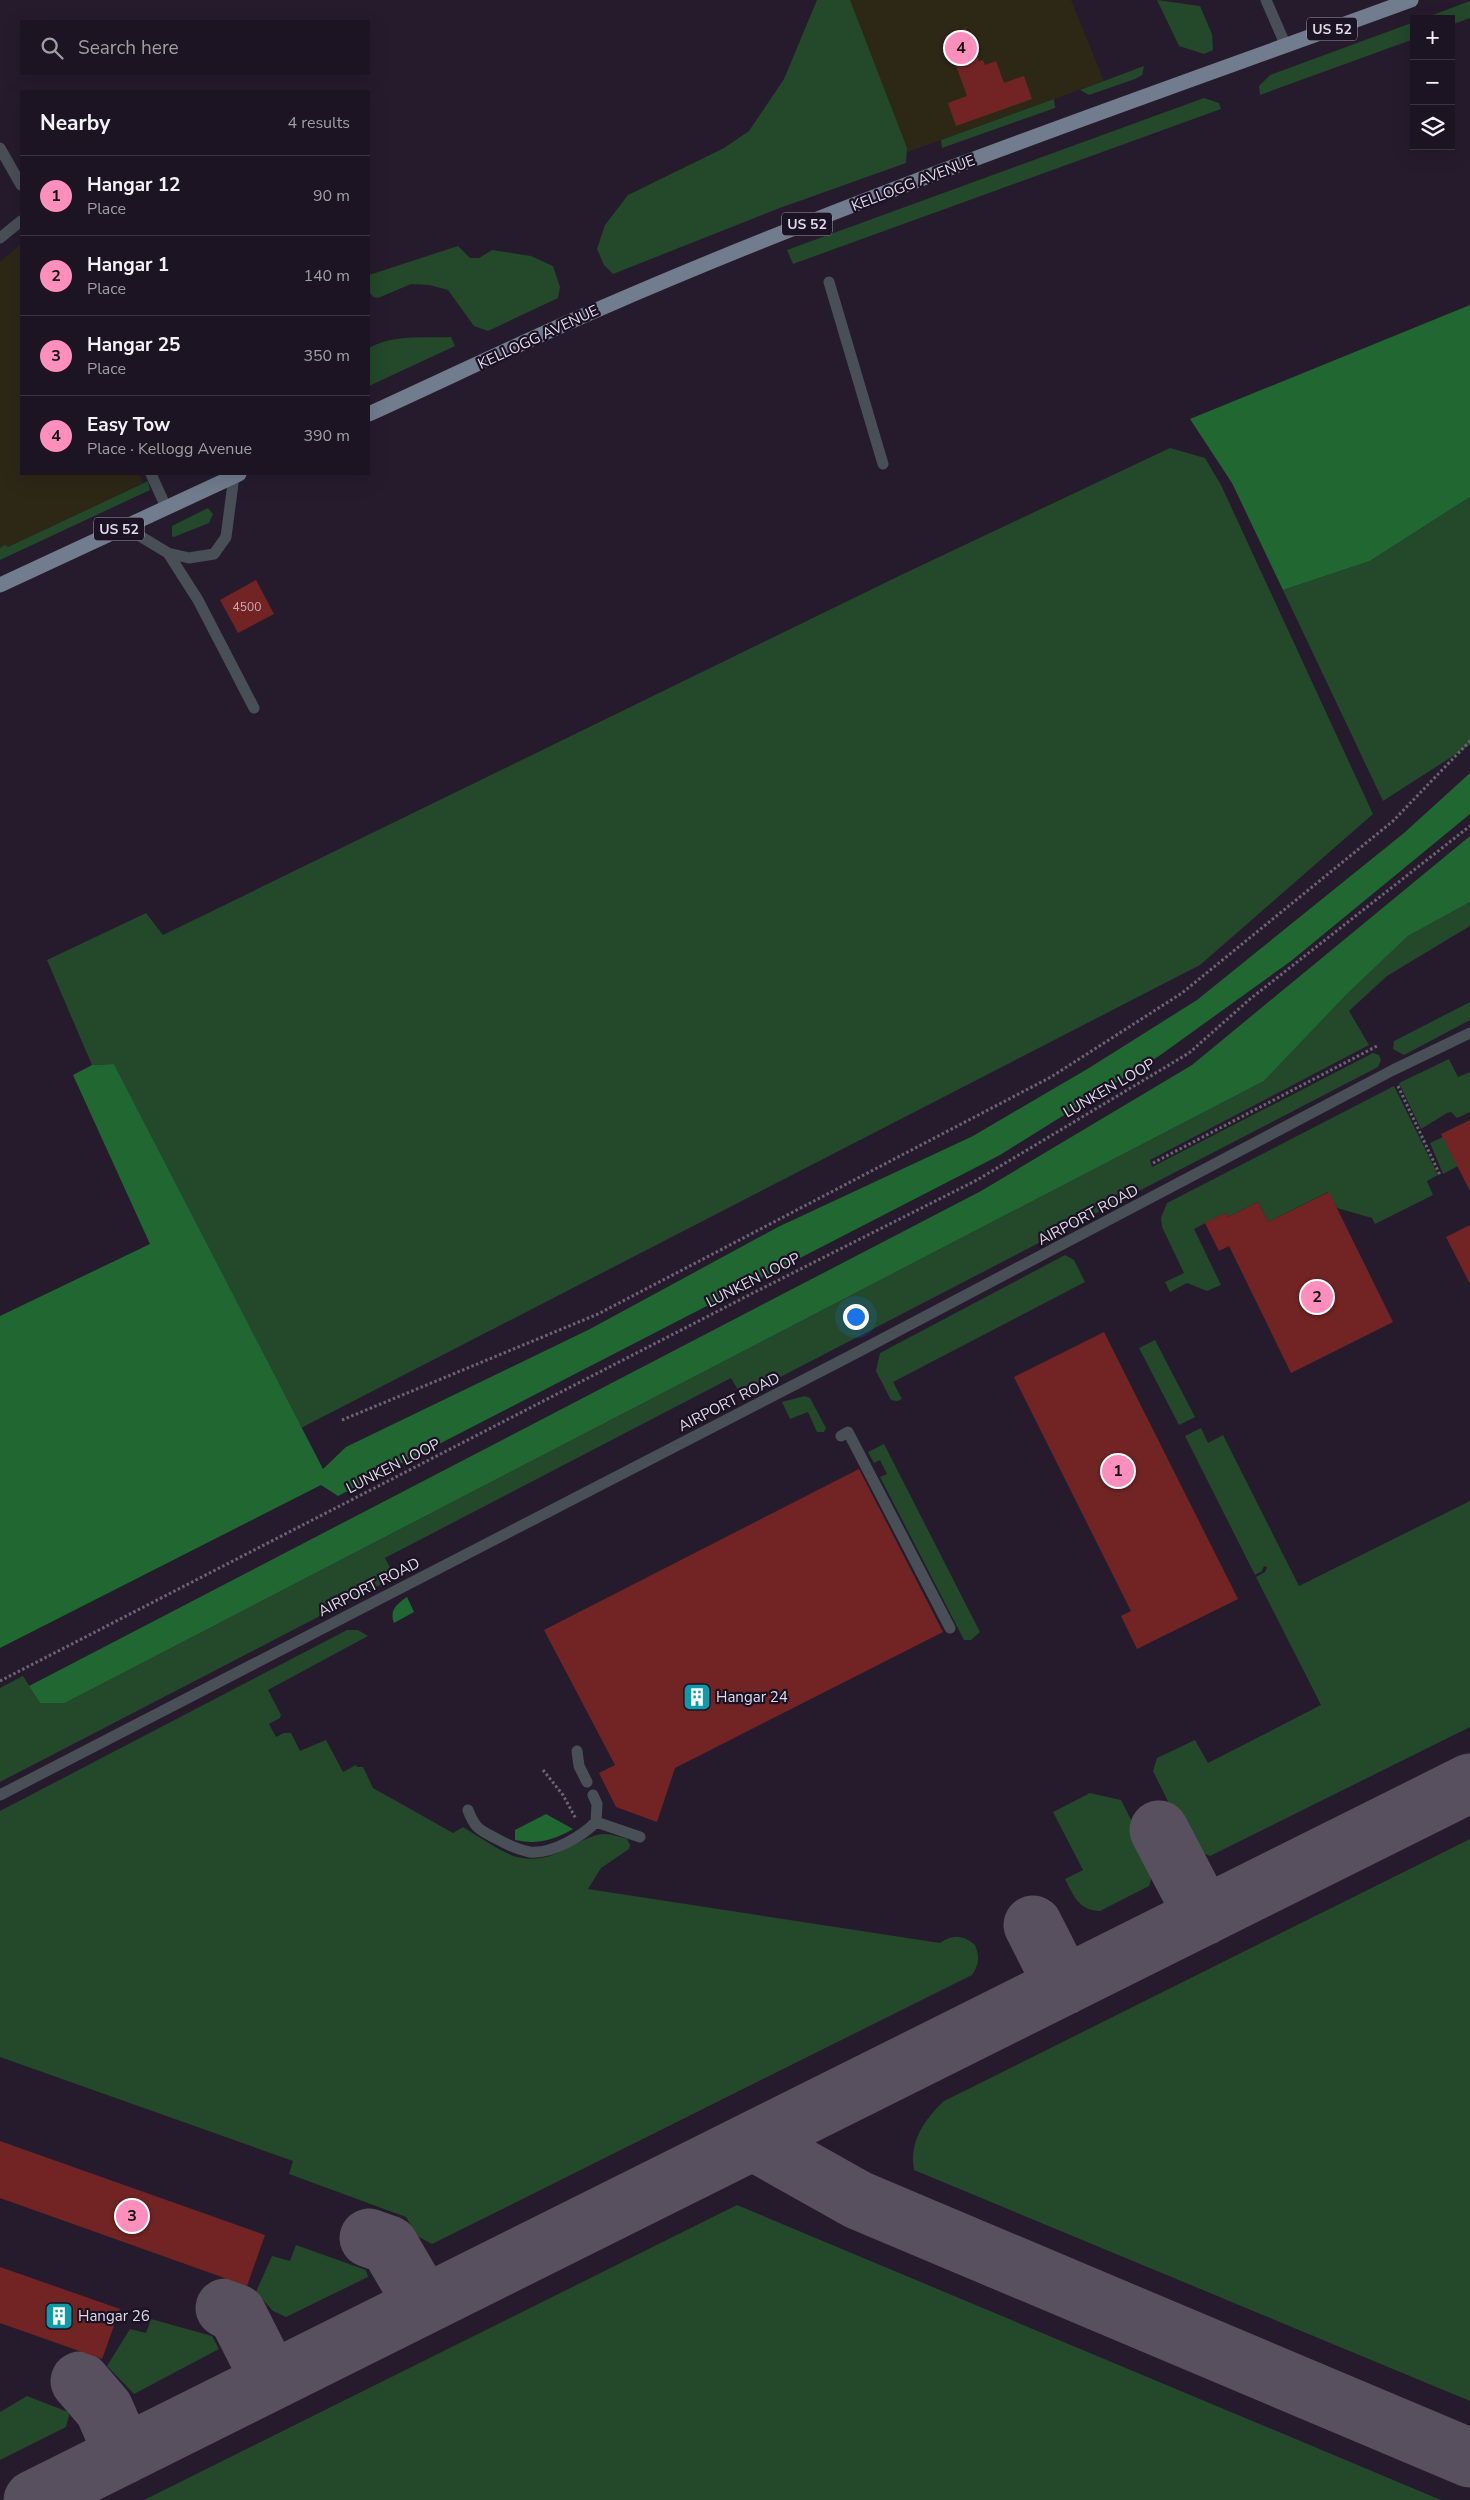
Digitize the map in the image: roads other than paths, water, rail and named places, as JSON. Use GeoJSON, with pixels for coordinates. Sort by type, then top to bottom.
{"type":"FeatureCollection","features":[{"type":"Feature","properties":{"kind":"main road","name":"KELLOGG AVENUE"},"geometry":{"type":"LineString","coordinates":[[370,414],[600,308],[782,234],[944,171],[1411,0]]}},
{"type":"Feature","properties":{"kind":"main road","name":"US 52"},"geometry":{"type":"LineString","coordinates":[[0,585],[237,475]]}},
{"type":"Feature","properties":{"kind":"lane"},"geometry":{"type":"LineString","coordinates":[[1266,0],[1286,46]]}},
{"type":"Feature","properties":{"kind":"lane"},"geometry":{"type":"LineString","coordinates":[[0,148],[20,184]]}},
{"type":"Feature","properties":{"kind":"lane"},"geometry":{"type":"LineString","coordinates":[[0,238],[20,222]]}},
{"type":"Feature","properties":{"kind":"lane"},"geometry":{"type":"LineString","coordinates":[[829,282],[883,464]]}},
{"type":"Feature","properties":{"kind":"lane"},"geometry":{"type":"LineString","coordinates":[[151,475],[166,508]]}},
{"type":"Feature","properties":{"kind":"lane"},"geometry":{"type":"LineString","coordinates":[[125,526],[168,553],[190,558],[214,554],[226,536],[237,475]]}},
{"type":"Feature","properties":{"kind":"lane"},"geometry":{"type":"LineString","coordinates":[[168,553],[198,600],[254,708]]}},
{"type":"Feature","properties":{"kind":"lane","name":"AIRPORT ROAD"},"geometry":{"type":"LineString","coordinates":[[0,1795],[871,1345],[1393,1070],[1470,1033]]}},
{"type":"Feature","properties":{"kind":"lane"},"geometry":{"type":"LineString","coordinates":[[841,1436],[848,1432],[950,1628]]}},
{"type":"Feature","properties":{"kind":"lane"},"geometry":{"type":"LineString","coordinates":[[578,1751],[579,1766],[587,1782]]}},
{"type":"Feature","properties":{"kind":"lane"},"geometry":{"type":"LineString","coordinates":[[468,1810],[473,1824],[480,1830],[516,1849],[532,1852],[550,1849],[583,1833],[596,1822],[597,1804],[593,1795]]}},
{"type":"Feature","properties":{"kind":"lane"},"geometry":{"type":"LineString","coordinates":[[596,1822],[640,1837]]}},
{"type":"Feature","properties":{"kind":"place","name":"Easy Tow"},"geometry":{"type":"Point","coordinates":[961,48]}},
{"type":"Feature","properties":{"kind":"place","name":"Hangar 1"},"geometry":{"type":"Point","coordinates":[1317,1297]}},
{"type":"Feature","properties":{"kind":"place","name":"Hangar 12"},"geometry":{"type":"Point","coordinates":[1118,1471]}},
{"type":"Feature","properties":{"kind":"place","name":"Hangar 24"},"geometry":{"type":"Point","coordinates":[697,1697]}},
{"type":"Feature","properties":{"kind":"place","name":"Hangar 25"},"geometry":{"type":"Point","coordinates":[132,2216]}},
{"type":"Feature","properties":{"kind":"place","name":"Hangar 26"},"geometry":{"type":"Point","coordinates":[59,2316]}}]}
